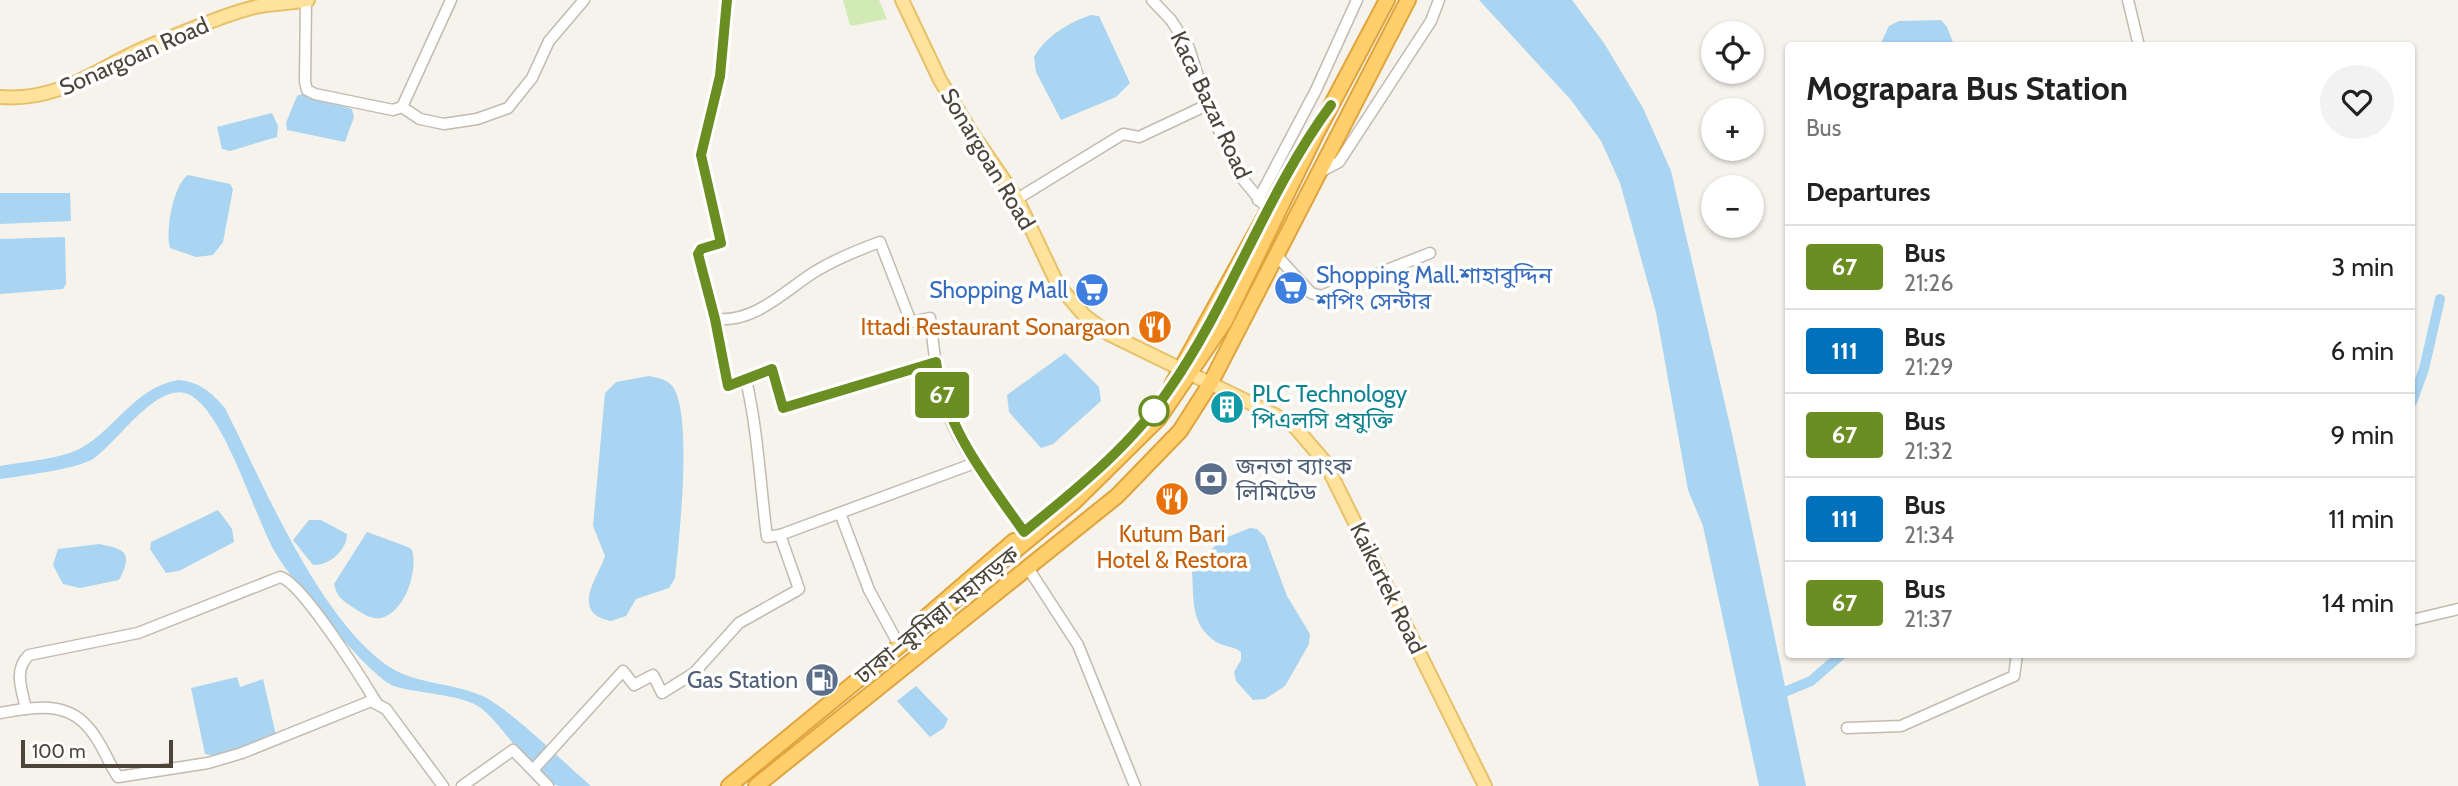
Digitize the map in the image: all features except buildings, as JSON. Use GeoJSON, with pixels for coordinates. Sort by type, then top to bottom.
{"type":"FeatureCollection","features":[{"type":"Feature","properties":{"kind":"highway","name":"ঢাকা–কুমিল্লা মহাসড়ক"},"geometry":{"type":"LineString","coordinates":[[729,786],[1074,502],[1159,418],[1185,373],[1225,321],[1331,105],[1387,0]]}},
{"type":"Feature","properties":{"kind":"highway","name":"ঢাকা–কুমিল্লা মহাসড়ক"},"geometry":{"type":"LineString","coordinates":[[756,786],[1142,473],[1180,431],[1210,384],[1408,0]]}},
{"type":"Feature","properties":{"kind":"highway"},"geometry":{"type":"LineString","coordinates":[[916,633],[938,604],[1108,459],[1185,373],[1263,205],[1331,105]]}},
{"type":"Feature","properties":{"kind":"main road","name":"Sonargoan Road"},"geometry":{"type":"LineString","coordinates":[[0,97],[39,96],[65,89],[116,61],[182,33],[257,6],[307,0]]}},
{"type":"Feature","properties":{"kind":"main road","name":"Sonargoan Road"},"geometry":{"type":"LineString","coordinates":[[902,0],[940,80],[971,132],[1017,199],[1058,285],[1084,315],[1109,334],[1185,373]]}},
{"type":"Feature","properties":{"kind":"main road","name":"Kaikertek Road"},"geometry":{"type":"LineString","coordinates":[[1185,373],[1295,427],[1325,462],[1485,786]]}},
{"type":"Feature","properties":{"kind":"street"},"geometry":{"type":"LineString","coordinates":[[307,0],[304,82],[307,90],[386,109],[402,107],[420,119],[444,124],[478,119],[508,108],[532,78],[549,41],[584,0]]}},
{"type":"Feature","properties":{"kind":"street"},"geometry":{"type":"LineString","coordinates":[[402,107],[451,0]]}},
{"type":"Feature","properties":{"kind":"street"},"geometry":{"type":"LineString","coordinates":[[727,0],[720,76],[701,155],[721,243],[701,249],[698,254],[715,319],[728,386],[772,369],[783,408],[936,362]]}},
{"type":"Feature","properties":{"kind":"street","name":"Kaca Bazar Road"},"geometry":{"type":"LineString","coordinates":[[1152,0],[1171,20],[1189,48],[1207,105],[1241,177],[1263,205]]}},
{"type":"Feature","properties":{"kind":"street"},"geometry":{"type":"LineString","coordinates":[[1263,205],[1357,0]]}},
{"type":"Feature","properties":{"kind":"street"},"geometry":{"type":"LineString","coordinates":[[1318,173],[1339,163],[1431,20],[1439,0]]}},
{"type":"Feature","properties":{"kind":"street"},"geometry":{"type":"LineString","coordinates":[[2128,0],[2138,42]]}},
{"type":"Feature","properties":{"kind":"street"},"geometry":{"type":"LineString","coordinates":[[1017,199],[1123,134],[1139,136],[1207,105]]}},
{"type":"Feature","properties":{"kind":"street"},"geometry":{"type":"LineString","coordinates":[[715,319],[730,318],[771,305],[817,270],[880,242],[911,323],[930,318],[946,410],[975,463],[1024,532]]}},
{"type":"Feature","properties":{"kind":"street"},"geometry":{"type":"LineString","coordinates":[[1277,256],[1311,293],[1321,296],[1430,253]]}},
{"type":"Feature","properties":{"kind":"street"},"geometry":{"type":"LineString","coordinates":[[746,380],[756,424],[754,441],[767,537],[780,536],[975,463]]}},
{"type":"Feature","properties":{"kind":"street"},"geometry":{"type":"LineString","coordinates":[[841,513],[869,590],[899,645]]}},
{"type":"Feature","properties":{"kind":"street"},"geometry":{"type":"LineString","coordinates":[[533,771],[623,671],[634,685],[653,675],[662,693],[694,673],[739,624],[796,592],[799,589],[780,536]]}},
{"type":"Feature","properties":{"kind":"street"},"geometry":{"type":"LineString","coordinates":[[1028,568],[1078,645],[1135,786]]}},
{"type":"Feature","properties":{"kind":"street"},"geometry":{"type":"LineString","coordinates":[[26,709],[19,672],[29,656],[138,634],[279,577],[289,580],[316,614],[376,702],[386,709],[443,786]]}},
{"type":"Feature","properties":{"kind":"street"},"geometry":{"type":"LineString","coordinates":[[2415,619],[2458,609]]}},
{"type":"Feature","properties":{"kind":"street"},"geometry":{"type":"LineString","coordinates":[[1847,728],[1901,726],[1941,710],[2014,676],[2016,658]]}},
{"type":"Feature","properties":{"kind":"street"},"geometry":{"type":"LineString","coordinates":[[0,713],[53,707],[87,725],[118,777],[208,763],[242,753],[370,701],[376,702]]}},
{"type":"Feature","properties":{"kind":"street"},"geometry":{"type":"LineString","coordinates":[[462,786],[513,750],[548,786]]}},
{"type":"Feature","properties":{"kind":"green space"},"geometry":{"type":"Polygon","coordinates":[[[843,0],[879,0],[887,19],[850,26],[843,0]]]}},
{"type":"Feature","properties":{"kind":"water"},"geometry":{"type":"Polygon","coordinates":[[[1479,0],[1572,0],[1604,43],[1643,108],[1671,171],[1732,434],[1806,786],[1759,786],[1703,526],[1688,490],[1656,312],[1620,183],[1601,141],[1571,100],[1479,0]]]}},
{"type":"Feature","properties":{"kind":"water"},"geometry":{"type":"Polygon","coordinates":[[[1091,15],[1099,16],[1130,83],[1116,97],[1061,120],[1036,72],[1034,57],[1044,43],[1058,31],[1091,15]]]}},
{"type":"Feature","properties":{"kind":"water"},"geometry":{"type":"Polygon","coordinates":[[[1941,20],[1953,42],[1881,42],[1889,26],[1899,21],[1941,20]]]}},
{"type":"Feature","properties":{"kind":"water"},"geometry":{"type":"Polygon","coordinates":[[[302,94],[352,109],[354,117],[345,142],[287,130],[286,123],[297,96],[302,94]]]}},
{"type":"Feature","properties":{"kind":"water"},"geometry":{"type":"Polygon","coordinates":[[[272,113],[278,126],[277,137],[230,151],[222,149],[217,127],[272,113]]]}},
{"type":"Feature","properties":{"kind":"water"},"geometry":{"type":"Polygon","coordinates":[[[188,175],[230,184],[233,189],[223,242],[213,255],[196,257],[170,248],[169,231],[174,198],[188,175]]]}},
{"type":"Feature","properties":{"kind":"water"},"geometry":{"type":"Polygon","coordinates":[[[0,193],[70,193],[71,221],[0,224],[0,193]]]}},
{"type":"Feature","properties":{"kind":"water"},"geometry":{"type":"Polygon","coordinates":[[[65,237],[66,284],[63,289],[0,294],[0,239],[65,237]]]}},
{"type":"Feature","properties":{"kind":"water"},"geometry":{"type":"Polygon","coordinates":[[[1065,353],[1099,387],[1101,401],[1053,444],[1041,448],[1009,412],[1007,395],[1065,353]]]}},
{"type":"Feature","properties":{"kind":"water"},"geometry":{"type":"Polygon","coordinates":[[[649,376],[671,384],[679,402],[682,424],[683,479],[675,578],[669,588],[636,599],[626,616],[611,621],[598,617],[591,610],[589,602],[593,582],[605,556],[593,526],[605,393],[616,382],[649,376]]]}},
{"type":"Feature","properties":{"kind":"water"},"geometry":{"type":"Polygon","coordinates":[[[178,380],[204,389],[225,408],[294,546],[337,614],[360,642],[396,671],[468,691],[492,701],[521,723],[591,786],[559,786],[550,781],[529,762],[489,716],[473,703],[394,686],[368,665],[312,603],[283,564],[267,536],[225,439],[199,402],[185,393],[173,393],[148,406],[102,452],[85,463],[0,479],[0,466],[52,457],[81,448],[94,440],[149,391],[178,380]]]}},
{"type":"Feature","properties":{"kind":"water"},"geometry":{"type":"Polygon","coordinates":[[[218,510],[232,529],[234,542],[179,571],[166,573],[150,549],[151,542],[218,510]]]}},
{"type":"Feature","properties":{"kind":"water"},"geometry":{"type":"Polygon","coordinates":[[[309,520],[321,520],[347,534],[344,546],[336,556],[319,565],[313,565],[293,540],[309,520]]]}},
{"type":"Feature","properties":{"kind":"water"},"geometry":{"type":"Polygon","coordinates":[[[1250,528],[1257,529],[1265,537],[1287,596],[1310,634],[1309,644],[1285,686],[1265,699],[1253,700],[1236,681],[1234,672],[1241,660],[1241,652],[1216,642],[1198,619],[1192,572],[1220,540],[1250,528]]]}},
{"type":"Feature","properties":{"kind":"water"},"geometry":{"type":"Polygon","coordinates":[[[367,532],[412,550],[412,578],[404,598],[392,613],[380,618],[368,616],[347,603],[334,584],[367,532]]]}},
{"type":"Feature","properties":{"kind":"water"},"geometry":{"type":"Polygon","coordinates":[[[99,544],[121,550],[124,554],[126,564],[119,580],[80,588],[63,584],[53,565],[58,549],[99,544]]]}},
{"type":"Feature","properties":{"kind":"water"},"geometry":{"type":"Polygon","coordinates":[[[237,677],[240,687],[263,679],[276,735],[215,756],[205,754],[191,688],[237,677]]]}},
{"type":"Feature","properties":{"kind":"water"},"geometry":{"type":"Polygon","coordinates":[[[916,686],[948,719],[944,728],[930,737],[897,701],[916,686]]]}},
{"type":"Feature","properties":{"kind":"waterway"},"geometry":{"type":"LineString","coordinates":[[2415,394],[2424,369],[2440,299]]}},
{"type":"Feature","properties":{"kind":"waterway"},"geometry":{"type":"LineString","coordinates":[[1772,697],[1811,681],[1837,658]]}},
{"type":"Feature","properties":{"kind":"bus line","name":"67"},"geometry":{"type":"LineString","coordinates":[[727,0],[720,76],[701,155],[721,243],[701,249],[698,254],[715,319],[728,386],[772,369],[783,408],[865,381],[936,362],[946,410],[975,463],[1024,532],[1108,459],[1156,408],[1170,389],[1226,292],[1308,139],[1331,105]]}},
{"type":"Feature","properties":{"kind":"place","name":"Shopping Mall.শাহাবুদ্দিন শপিং সেন্টার"},"geometry":{"type":"Point","coordinates":[1291,288]}},
{"type":"Feature","properties":{"kind":"place","name":"Shopping Mall"},"geometry":{"type":"Point","coordinates":[1092,290]}},
{"type":"Feature","properties":{"kind":"place","name":"Ittadi Restaurant Sonargaon"},"geometry":{"type":"Point","coordinates":[1155,327]}},
{"type":"Feature","properties":{"kind":"place","name":"PLC Technology পিএলসি প্রযুক্তি"},"geometry":{"type":"Point","coordinates":[1227,407]}},
{"type":"Feature","properties":{"kind":"place","name":"জনতা ব্যাংক লিমিটেড"},"geometry":{"type":"Point","coordinates":[1211,479]}},
{"type":"Feature","properties":{"kind":"place","name":"Kutum Bari Hotel & Restora"},"geometry":{"type":"Point","coordinates":[1172,499]}},
{"type":"Feature","properties":{"kind":"place","name":"Gas Station"},"geometry":{"type":"Point","coordinates":[822,680]}}]}
